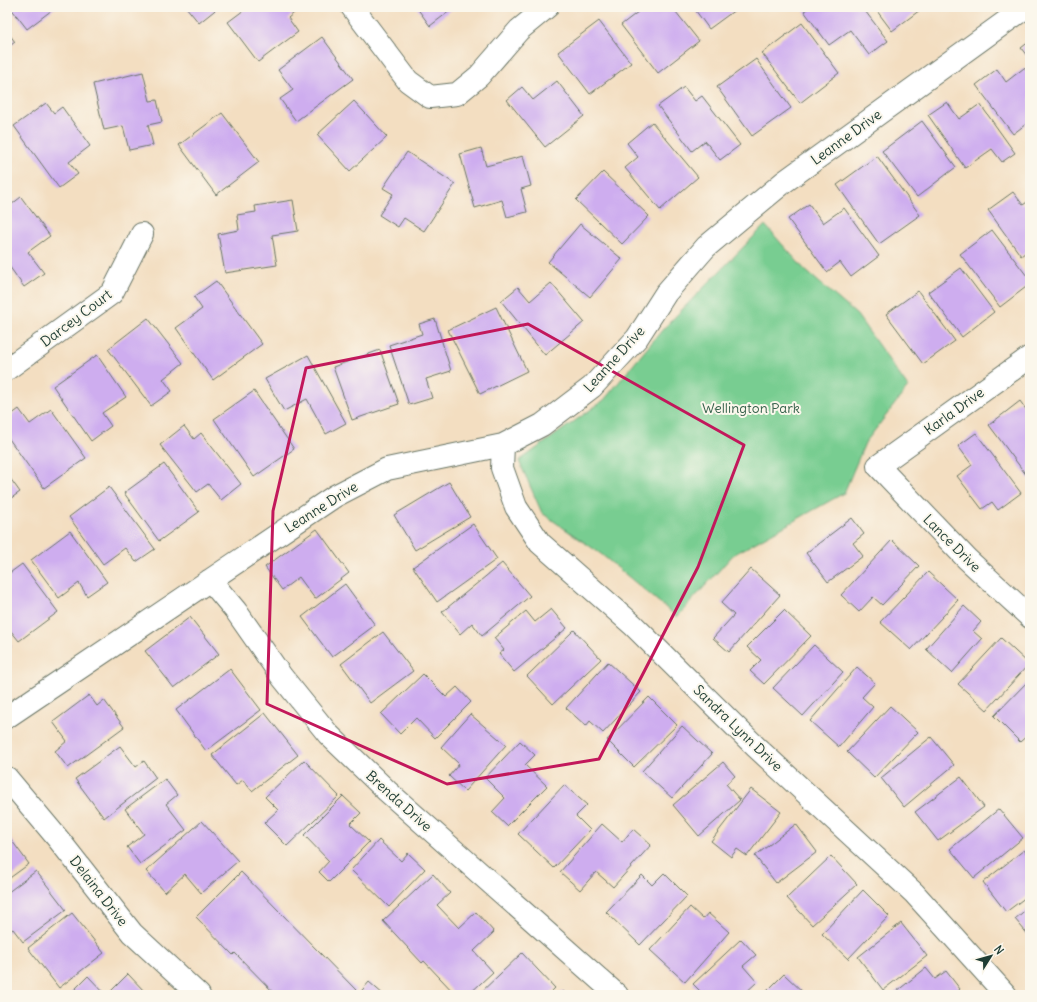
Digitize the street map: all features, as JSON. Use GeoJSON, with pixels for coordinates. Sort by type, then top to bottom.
{"type":"FeatureCollection","features":[{"type":"Feature","properties":{"kind":"street"},"geometry":{"type":"LineString","coordinates":[[352,7],[408,81],[430,97],[457,94],[479,76],[519,30],[547,7]]}},
{"type":"Feature","properties":{"kind":"street","name":"Leanne Drive"},"geometry":{"type":"LineString","coordinates":[[7,717],[335,496],[387,469],[503,445],[542,425],[592,387],[637,338],[666,293],[706,247],[784,182],[1026,7]]}},
{"type":"Feature","properties":{"kind":"street","name":"Darcey Court"},"geometry":{"type":"LineString","coordinates":[[7,369],[112,293],[142,234]]}},
{"type":"Feature","properties":{"kind":"street","name":"Karla Drive"},"geometry":{"type":"LineString","coordinates":[[878,466],[1030,356]]}},
{"type":"Feature","properties":{"kind":"street","name":"Sandra Lynn Drive"},"geometry":{"type":"LineString","coordinates":[[503,445],[502,468],[516,507],[540,543],[633,625],[756,747],[914,893],[1006,995]]}},
{"type":"Feature","properties":{"kind":"street","name":"Lance Drive"},"geometry":{"type":"LineString","coordinates":[[878,466],[967,559],[1030,617]]}},
{"type":"Feature","properties":{"kind":"street","name":"Brenda Drive"},"geometry":{"type":"LineString","coordinates":[[210,580],[236,611],[282,677],[328,734],[387,791],[617,995]]}},
{"type":"Feature","properties":{"kind":"street","name":"Delaina Drive"},"geometry":{"type":"LineString","coordinates":[[7,778],[59,840],[132,933],[199,995]]}},
{"type":"Feature","properties":{"kind":"highlighted area"},"geometry":{"type":"Polygon","coordinates":[[[528,324],[744,445],[698,567],[599,759],[447,784],[267,704],[273,511],[306,368],[528,324]]]}},
{"type":"Feature","properties":{"kind":"green space","name":"Wellington Park"},"geometry":{"type":"Polygon","coordinates":[[[765,225],[805,270],[857,315],[908,387],[865,443],[844,493],[733,555],[677,617],[601,554],[542,513],[519,461],[604,400],[663,329],[765,225]]]}},
{"type":"Feature","properties":{"kind":"building"},"geometry":{"type":"Polygon","coordinates":[[[10,7],[56,7],[27,29],[10,7]]]}},
{"type":"Feature","properties":{"kind":"building"},"geometry":{"type":"Polygon","coordinates":[[[186,7],[219,7],[199,23],[186,7]]]}},
{"type":"Feature","properties":{"kind":"building"},"geometry":{"type":"Polygon","coordinates":[[[248,7],[298,7],[299,9],[288,18],[298,32],[258,62],[228,22],[248,7]]]}},
{"type":"Feature","properties":{"kind":"building"},"geometry":{"type":"Polygon","coordinates":[[[455,7],[430,26],[417,8],[455,7]]]}},
{"type":"Feature","properties":{"kind":"building"},"geometry":{"type":"Polygon","coordinates":[[[642,7],[672,7],[699,41],[658,73],[621,25],[643,8],[642,7]]]}},
{"type":"Feature","properties":{"kind":"building"},"geometry":{"type":"Polygon","coordinates":[[[693,7],[739,7],[709,29],[693,7]]]}},
{"type":"Feature","properties":{"kind":"building"},"geometry":{"type":"Polygon","coordinates":[[[810,7],[862,7],[888,41],[869,55],[850,30],[829,45],[804,11],[810,7]]]}},
{"type":"Feature","properties":{"kind":"building"},"geometry":{"type":"Polygon","coordinates":[[[874,7],[924,7],[892,31],[874,7]]]}},
{"type":"Feature","properties":{"kind":"building"},"geometry":{"type":"Polygon","coordinates":[[[599,21],[631,63],[590,94],[558,52],[599,21]]]}},
{"type":"Feature","properties":{"kind":"building"},"geometry":{"type":"Polygon","coordinates":[[[802,23],[839,73],[800,103],[762,53],[802,23]]]}},
{"type":"Feature","properties":{"kind":"building"},"geometry":{"type":"Polygon","coordinates":[[[7,31],[15,42],[7,48],[7,31]]]}},
{"type":"Feature","properties":{"kind":"building"},"geometry":{"type":"Polygon","coordinates":[[[322,37],[353,79],[296,121],[280,99],[293,90],[278,70],[322,37]]]}},
{"type":"Feature","properties":{"kind":"building"},"geometry":{"type":"Polygon","coordinates":[[[1030,41],[1030,60],[1021,48],[1030,41]]]}},
{"type":"Feature","properties":{"kind":"building"},"geometry":{"type":"Polygon","coordinates":[[[756,59],[791,108],[752,136],[717,87],[756,59]]]}},
{"type":"Feature","properties":{"kind":"building"},"geometry":{"type":"Polygon","coordinates":[[[1024,68],[1030,75],[1030,121],[1013,134],[976,85],[997,69],[1006,82],[1024,68]]]}},
{"type":"Feature","properties":{"kind":"building"},"geometry":{"type":"Polygon","coordinates":[[[143,72],[150,101],[157,100],[162,122],[148,125],[153,145],[129,150],[123,126],[104,130],[93,84],[143,72]]]}},
{"type":"Feature","properties":{"kind":"building"},"geometry":{"type":"Polygon","coordinates":[[[557,81],[584,116],[545,147],[507,100],[522,87],[533,100],[557,81]]]}},
{"type":"Feature","properties":{"kind":"building"},"geometry":{"type":"Polygon","coordinates":[[[684,87],[695,101],[702,96],[740,145],[720,160],[705,141],[692,151],[658,106],[684,87]]]}},
{"type":"Feature","properties":{"kind":"building"},"geometry":{"type":"Polygon","coordinates":[[[354,101],[387,137],[350,171],[317,135],[354,101]]]}},
{"type":"Feature","properties":{"kind":"building"},"geometry":{"type":"Polygon","coordinates":[[[947,102],[959,119],[980,104],[1015,153],[1002,162],[992,149],[965,168],[928,115],[947,102]]]}},
{"type":"Feature","properties":{"kind":"building"},"geometry":{"type":"Polygon","coordinates":[[[46,103],[54,113],[62,107],[90,146],[69,162],[78,174],[59,188],[14,126],[46,103]]]}},
{"type":"Feature","properties":{"kind":"building"},"geometry":{"type":"Polygon","coordinates":[[[222,113],[259,162],[216,195],[179,145],[222,113]]]}},
{"type":"Feature","properties":{"kind":"building"},"geometry":{"type":"Polygon","coordinates":[[[922,121],[956,167],[917,197],[882,151],[922,121]]]}},
{"type":"Feature","properties":{"kind":"building"},"geometry":{"type":"Polygon","coordinates":[[[652,122],[698,177],[660,210],[625,168],[638,157],[627,143],[652,122]]]}},
{"type":"Feature","properties":{"kind":"building"},"geometry":{"type":"Polygon","coordinates":[[[481,148],[486,166],[523,156],[531,186],[521,189],[527,212],[507,217],[502,200],[475,208],[460,154],[481,148]]]}},
{"type":"Feature","properties":{"kind":"building"},"geometry":{"type":"Polygon","coordinates":[[[407,152],[455,184],[424,231],[404,218],[398,227],[379,215],[393,194],[383,188],[407,152]]]}},
{"type":"Feature","properties":{"kind":"building"},"geometry":{"type":"Polygon","coordinates":[[[877,156],[920,215],[879,244],[837,185],[877,156]]]}},
{"type":"Feature","properties":{"kind":"building"},"geometry":{"type":"Polygon","coordinates":[[[603,172],[649,216],[622,244],[576,200],[603,172]]]}},
{"type":"Feature","properties":{"kind":"building"},"geometry":{"type":"Polygon","coordinates":[[[1013,192],[1023,205],[1030,200],[1030,249],[1021,256],[988,210],[1013,192]]]}},
{"type":"Feature","properties":{"kind":"building"},"geometry":{"type":"Polygon","coordinates":[[[21,197],[50,236],[28,252],[44,273],[24,287],[7,263],[7,208],[21,197]]]}},
{"type":"Feature","properties":{"kind":"building"},"geometry":{"type":"Polygon","coordinates":[[[293,200],[298,231],[272,235],[277,265],[225,273],[218,234],[239,230],[237,215],[256,212],[255,206],[293,200]]]}},
{"type":"Feature","properties":{"kind":"building"},"geometry":{"type":"Polygon","coordinates":[[[809,204],[823,223],[844,208],[879,256],[851,277],[840,262],[827,272],[788,219],[809,204]]]}},
{"type":"Feature","properties":{"kind":"building"},"geometry":{"type":"Polygon","coordinates":[[[580,224],[622,259],[590,297],[548,262],[580,224]]]}},
{"type":"Feature","properties":{"kind":"building"},"geometry":{"type":"Polygon","coordinates":[[[992,230],[1030,280],[1030,284],[1000,307],[960,254],[992,230]]]}},
{"type":"Feature","properties":{"kind":"building"},"geometry":{"type":"Polygon","coordinates":[[[961,268],[994,312],[962,337],[928,292],[961,268]]]}},
{"type":"Feature","properties":{"kind":"building"},"geometry":{"type":"Polygon","coordinates":[[[216,281],[262,344],[213,380],[176,328],[202,309],[194,297],[216,281]]]}},
{"type":"Feature","properties":{"kind":"building"},"geometry":{"type":"Polygon","coordinates":[[[551,283],[584,322],[545,355],[501,301],[518,287],[530,301],[551,283]]]}},
{"type":"Feature","properties":{"kind":"building"},"geometry":{"type":"Polygon","coordinates":[[[918,291],[955,341],[923,364],[886,314],[918,291]]]}},
{"type":"Feature","properties":{"kind":"building"},"geometry":{"type":"Polygon","coordinates":[[[496,307],[527,371],[480,394],[448,330],[496,307]]]}},
{"type":"Feature","properties":{"kind":"building"},"geometry":{"type":"Polygon","coordinates":[[[148,318],[183,363],[163,379],[172,391],[151,406],[108,349],[148,318]]]}},
{"type":"Feature","properties":{"kind":"building"},"geometry":{"type":"Polygon","coordinates":[[[435,319],[451,371],[426,379],[432,398],[409,405],[389,345],[422,334],[419,324],[435,319]]]}},
{"type":"Feature","properties":{"kind":"building"},"geometry":{"type":"Polygon","coordinates":[[[380,350],[399,404],[352,420],[333,367],[380,350]]]}},
{"type":"Feature","properties":{"kind":"building"},"geometry":{"type":"Polygon","coordinates":[[[97,355],[126,397],[102,413],[111,426],[91,441],[53,386],[97,355]]]}},
{"type":"Feature","properties":{"kind":"building"},"geometry":{"type":"Polygon","coordinates":[[[308,355],[346,423],[326,434],[307,399],[284,411],[265,379],[308,355]]]}},
{"type":"Feature","properties":{"kind":"building"},"geometry":{"type":"Polygon","coordinates":[[[254,391],[294,449],[254,477],[214,419],[254,391]]]}},
{"type":"Feature","properties":{"kind":"building"},"geometry":{"type":"Polygon","coordinates":[[[1020,401],[1030,415],[1030,480],[989,425],[1020,401]]]}},
{"type":"Feature","properties":{"kind":"building"},"geometry":{"type":"Polygon","coordinates":[[[19,409],[30,424],[51,409],[86,458],[44,488],[7,436],[7,418],[19,409]]]}},
{"type":"Feature","properties":{"kind":"building"},"geometry":{"type":"Polygon","coordinates":[[[184,426],[194,439],[201,433],[241,484],[221,500],[208,484],[197,492],[160,445],[184,426]]]}},
{"type":"Feature","properties":{"kind":"building"},"geometry":{"type":"Polygon","coordinates":[[[976,433],[1021,493],[998,510],[992,502],[982,509],[957,476],[972,465],[958,446],[976,433]]]}},
{"type":"Feature","properties":{"kind":"building"},"geometry":{"type":"Polygon","coordinates":[[[164,464],[199,512],[159,541],[124,493],[164,464]]]}},
{"type":"Feature","properties":{"kind":"building"},"geometry":{"type":"Polygon","coordinates":[[[7,474],[20,492],[7,501],[7,474]]]}},
{"type":"Feature","properties":{"kind":"building"},"geometry":{"type":"Polygon","coordinates":[[[449,482],[470,517],[415,550],[394,515],[449,482]]]}},
{"type":"Feature","properties":{"kind":"building"},"geometry":{"type":"Polygon","coordinates":[[[109,487],[155,549],[136,562],[125,548],[103,564],[69,517],[109,487]]]}},
{"type":"Feature","properties":{"kind":"building"},"geometry":{"type":"Polygon","coordinates":[[[852,518],[864,534],[853,543],[863,556],[828,582],[806,553],[852,518]]]}},
{"type":"Feature","properties":{"kind":"building"},"geometry":{"type":"Polygon","coordinates":[[[473,524],[497,559],[437,602],[413,567],[473,524]]]}},
{"type":"Feature","properties":{"kind":"building"},"geometry":{"type":"Polygon","coordinates":[[[317,529],[349,573],[315,599],[299,577],[282,590],[265,567],[317,529]]]}},
{"type":"Feature","properties":{"kind":"building"},"geometry":{"type":"Polygon","coordinates":[[[70,531],[107,582],[87,596],[79,583],[59,598],[31,560],[70,531]]]}},
{"type":"Feature","properties":{"kind":"building"},"geometry":{"type":"Polygon","coordinates":[[[892,540],[919,566],[882,605],[873,597],[859,612],[841,595],[892,540]]]}},
{"type":"Feature","properties":{"kind":"building"},"geometry":{"type":"Polygon","coordinates":[[[502,563],[530,596],[482,636],[472,623],[460,634],[442,612],[502,563]]]}},
{"type":"Feature","properties":{"kind":"building"},"geometry":{"type":"Polygon","coordinates":[[[22,564],[58,612],[19,641],[7,626],[7,575],[22,564]]]}},
{"type":"Feature","properties":{"kind":"building"},"geometry":{"type":"Polygon","coordinates":[[[751,569],[780,595],[729,652],[713,638],[734,615],[721,603],[751,569]]]}},
{"type":"Feature","properties":{"kind":"building"},"geometry":{"type":"Polygon","coordinates":[[[928,572],[958,600],[911,650],[880,622],[928,572]]]}},
{"type":"Feature","properties":{"kind":"building"},"geometry":{"type":"Polygon","coordinates":[[[345,584],[375,625],[332,657],[302,617],[345,584]]]}},
{"type":"Feature","properties":{"kind":"building"},"geometry":{"type":"Polygon","coordinates":[[[964,606],[981,622],[973,631],[982,639],[952,673],[926,649],[964,606]]]}},
{"type":"Feature","properties":{"kind":"building"},"geometry":{"type":"Polygon","coordinates":[[[551,609],[567,628],[514,672],[499,654],[504,650],[494,638],[526,611],[535,622],[551,609]]]}},
{"type":"Feature","properties":{"kind":"building"},"geometry":{"type":"Polygon","coordinates":[[[784,610],[811,636],[764,684],[750,671],[761,660],[747,647],[784,610]]]}},
{"type":"Feature","properties":{"kind":"building"},"geometry":{"type":"Polygon","coordinates":[[[190,617],[219,654],[174,688],[145,651],[190,617]]]}},
{"type":"Feature","properties":{"kind":"building"},"geometry":{"type":"Polygon","coordinates":[[[574,630],[601,659],[553,704],[527,676],[574,630]]]}},
{"type":"Feature","properties":{"kind":"building"},"geometry":{"type":"Polygon","coordinates":[[[383,632],[413,671],[370,703],[341,664],[383,632]]]}},
{"type":"Feature","properties":{"kind":"building"},"geometry":{"type":"Polygon","coordinates":[[[1001,638],[1029,664],[987,710],[958,684],[1001,638]]]}},
{"type":"Feature","properties":{"kind":"building"},"geometry":{"type":"Polygon","coordinates":[[[7,640],[12,646],[7,650],[7,640]]]}},
{"type":"Feature","properties":{"kind":"building"},"geometry":{"type":"Polygon","coordinates":[[[814,645],[843,672],[803,716],[773,688],[814,645]]]}},
{"type":"Feature","properties":{"kind":"building"},"geometry":{"type":"Polygon","coordinates":[[[608,662],[641,692],[603,733],[590,721],[586,726],[566,708],[608,662]]]}},
{"type":"Feature","properties":{"kind":"building"},"geometry":{"type":"Polygon","coordinates":[[[857,667],[875,683],[862,697],[873,707],[839,747],[810,721],[857,667]]]}},
{"type":"Feature","properties":{"kind":"building"},"geometry":{"type":"Polygon","coordinates":[[[230,669],[261,710],[206,751],[176,710],[230,669]]]}},
{"type":"Feature","properties":{"kind":"building"},"geometry":{"type":"Polygon","coordinates":[[[423,674],[446,697],[457,687],[471,702],[435,738],[416,718],[400,734],[381,714],[423,674]]]}},
{"type":"Feature","properties":{"kind":"building"},"geometry":{"type":"Polygon","coordinates":[[[1030,679],[1030,733],[1020,742],[994,716],[1030,679]]]}},
{"type":"Feature","properties":{"kind":"building"},"geometry":{"type":"Polygon","coordinates":[[[89,695],[97,706],[104,700],[124,727],[68,768],[55,751],[67,741],[53,722],[89,695]]]}},
{"type":"Feature","properties":{"kind":"building"},"geometry":{"type":"Polygon","coordinates":[[[649,697],[677,725],[634,767],[607,740],[649,697]]]}},
{"type":"Feature","properties":{"kind":"building"},"geometry":{"type":"Polygon","coordinates":[[[890,706],[918,732],[874,778],[847,752],[890,706]]]}},
{"type":"Feature","properties":{"kind":"building"},"geometry":{"type":"Polygon","coordinates":[[[265,713],[298,755],[252,791],[243,780],[236,785],[212,755],[265,713]]]}},
{"type":"Feature","properties":{"kind":"building"},"geometry":{"type":"Polygon","coordinates":[[[470,714],[506,745],[465,791],[449,776],[459,764],[441,747],[470,714]]]}},
{"type":"Feature","properties":{"kind":"building"},"geometry":{"type":"Polygon","coordinates":[[[682,726],[712,754],[672,798],[642,771],[682,726]]]}},
{"type":"Feature","properties":{"kind":"building"},"geometry":{"type":"Polygon","coordinates":[[[931,737],[954,765],[904,807],[881,778],[931,737]]]}},
{"type":"Feature","properties":{"kind":"building"},"geometry":{"type":"Polygon","coordinates":[[[520,741],[535,755],[525,765],[547,786],[507,826],[492,812],[505,798],[485,778],[520,741]]]}},
{"type":"Feature","properties":{"kind":"building"},"geometry":{"type":"Polygon","coordinates":[[[120,746],[136,767],[144,761],[156,778],[104,818],[75,779],[120,746]]]}},
{"type":"Feature","properties":{"kind":"building"},"geometry":{"type":"Polygon","coordinates":[[[304,760],[339,796],[287,846],[264,823],[278,810],[265,797],[304,760]]]}},
{"type":"Feature","properties":{"kind":"building"},"geometry":{"type":"Polygon","coordinates":[[[723,762],[735,776],[726,784],[740,800],[699,836],[673,805],[723,762]]]}},
{"type":"Feature","properties":{"kind":"building"},"geometry":{"type":"Polygon","coordinates":[[[961,777],[984,807],[938,841],[915,812],[961,777]]]}},
{"type":"Feature","properties":{"kind":"building"},"geometry":{"type":"Polygon","coordinates":[[[165,779],[177,795],[166,804],[186,830],[140,864],[127,847],[144,834],[125,809],[165,779]]]}},
{"type":"Feature","properties":{"kind":"building"},"geometry":{"type":"Polygon","coordinates":[[[564,785],[587,805],[576,816],[590,830],[554,868],[518,834],[564,785]]]}},
{"type":"Feature","properties":{"kind":"building"},"geometry":{"type":"Polygon","coordinates":[[[751,789],[781,812],[747,856],[737,849],[731,857],[711,841],[751,789]]]}},
{"type":"Feature","properties":{"kind":"building"},"geometry":{"type":"Polygon","coordinates":[[[343,796],[361,813],[350,824],[369,842],[329,882],[319,872],[329,861],[304,835],[343,796]]]}},
{"type":"Feature","properties":{"kind":"building"},"geometry":{"type":"Polygon","coordinates":[[[999,809],[1023,838],[974,878],[950,849],[999,809]]]}},
{"type":"Feature","properties":{"kind":"building"},"geometry":{"type":"Polygon","coordinates":[[[202,821],[238,861],[201,893],[185,874],[165,892],[146,871],[202,821]]]}},
{"type":"Feature","properties":{"kind":"building"},"geometry":{"type":"Polygon","coordinates":[[[602,824],[622,842],[633,829],[651,845],[613,887],[596,872],[580,890],[560,872],[602,824]]]}},
{"type":"Feature","properties":{"kind":"building"},"geometry":{"type":"Polygon","coordinates":[[[796,824],[817,852],[776,883],[755,856],[796,824]]]}},
{"type":"Feature","properties":{"kind":"building"},"geometry":{"type":"Polygon","coordinates":[[[7,834],[29,864],[7,880],[7,834]]]}},
{"type":"Feature","properties":{"kind":"building"},"geometry":{"type":"Polygon","coordinates":[[[379,840],[401,861],[408,853],[425,869],[389,907],[351,870],[379,840]]]}},
{"type":"Feature","properties":{"kind":"building"},"geometry":{"type":"Polygon","coordinates":[[[1024,850],[1030,858],[1030,894],[1006,912],[983,882],[1024,850]]]}},
{"type":"Feature","properties":{"kind":"building"},"geometry":{"type":"Polygon","coordinates":[[[831,856],[857,884],[812,925],[787,898],[831,856]]]}},
{"type":"Feature","properties":{"kind":"building"},"geometry":{"type":"Polygon","coordinates":[[[36,871],[66,910],[23,942],[13,929],[7,933],[7,893],[36,871]]]}},
{"type":"Feature","properties":{"kind":"building"},"geometry":{"type":"Polygon","coordinates":[[[241,872],[356,990],[352,995],[284,995],[280,991],[276,995],[235,953],[233,955],[196,917],[241,872]]]}},
{"type":"Feature","properties":{"kind":"building"},"geometry":{"type":"Polygon","coordinates":[[[664,873],[687,896],[640,945],[606,912],[642,875],[652,885],[664,873]]]}},
{"type":"Feature","properties":{"kind":"building"},"geometry":{"type":"Polygon","coordinates":[[[433,874],[450,893],[437,905],[459,928],[476,912],[494,932],[474,951],[493,972],[468,995],[456,995],[424,961],[422,963],[383,921],[433,874]]]}},
{"type":"Feature","properties":{"kind":"building"},"geometry":{"type":"Polygon","coordinates":[[[863,890],[889,916],[848,959],[822,934],[863,890]]]}},
{"type":"Feature","properties":{"kind":"building"},"geometry":{"type":"Polygon","coordinates":[[[1030,906],[1030,937],[1015,919],[1030,906]]]}},
{"type":"Feature","properties":{"kind":"building"},"geometry":{"type":"Polygon","coordinates":[[[690,907],[703,919],[708,913],[729,932],[685,982],[650,950],[690,907]]]}},
{"type":"Feature","properties":{"kind":"building"},"geometry":{"type":"Polygon","coordinates":[[[72,913],[104,953],[59,988],[28,948],[72,913]]]}},
{"type":"Feature","properties":{"kind":"building"},"geometry":{"type":"Polygon","coordinates":[[[901,923],[927,956],[883,990],[858,957],[901,923]]]}},
{"type":"Feature","properties":{"kind":"building"},"geometry":{"type":"Polygon","coordinates":[[[741,939],[756,955],[743,966],[757,982],[743,995],[704,995],[693,984],[741,939]]]}},
{"type":"Feature","properties":{"kind":"building"},"geometry":{"type":"Polygon","coordinates":[[[522,953],[555,988],[548,995],[478,995],[522,953]]]}},
{"type":"Feature","properties":{"kind":"building"},"geometry":{"type":"Polygon","coordinates":[[[926,968],[935,979],[946,971],[960,989],[954,995],[892,995],[926,968]]]}},
{"type":"Feature","properties":{"kind":"building"},"geometry":{"type":"Polygon","coordinates":[[[128,974],[145,992],[143,993],[145,995],[107,995],[128,974]]]}},
{"type":"Feature","properties":{"kind":"building"},"geometry":{"type":"Polygon","coordinates":[[[784,974],[806,995],[763,995],[784,974]]]}},
{"type":"Feature","properties":{"kind":"building"},"geometry":{"type":"Polygon","coordinates":[[[88,976],[106,995],[69,995],[88,976]]]}},
{"type":"Feature","properties":{"kind":"building"},"geometry":{"type":"Polygon","coordinates":[[[369,982],[384,995],[358,995],[369,982]]]}},
{"type":"Feature","properties":{"kind":"building"},"geometry":{"type":"Polygon","coordinates":[[[563,991],[567,995],[559,995],[563,991]]]}}]}
